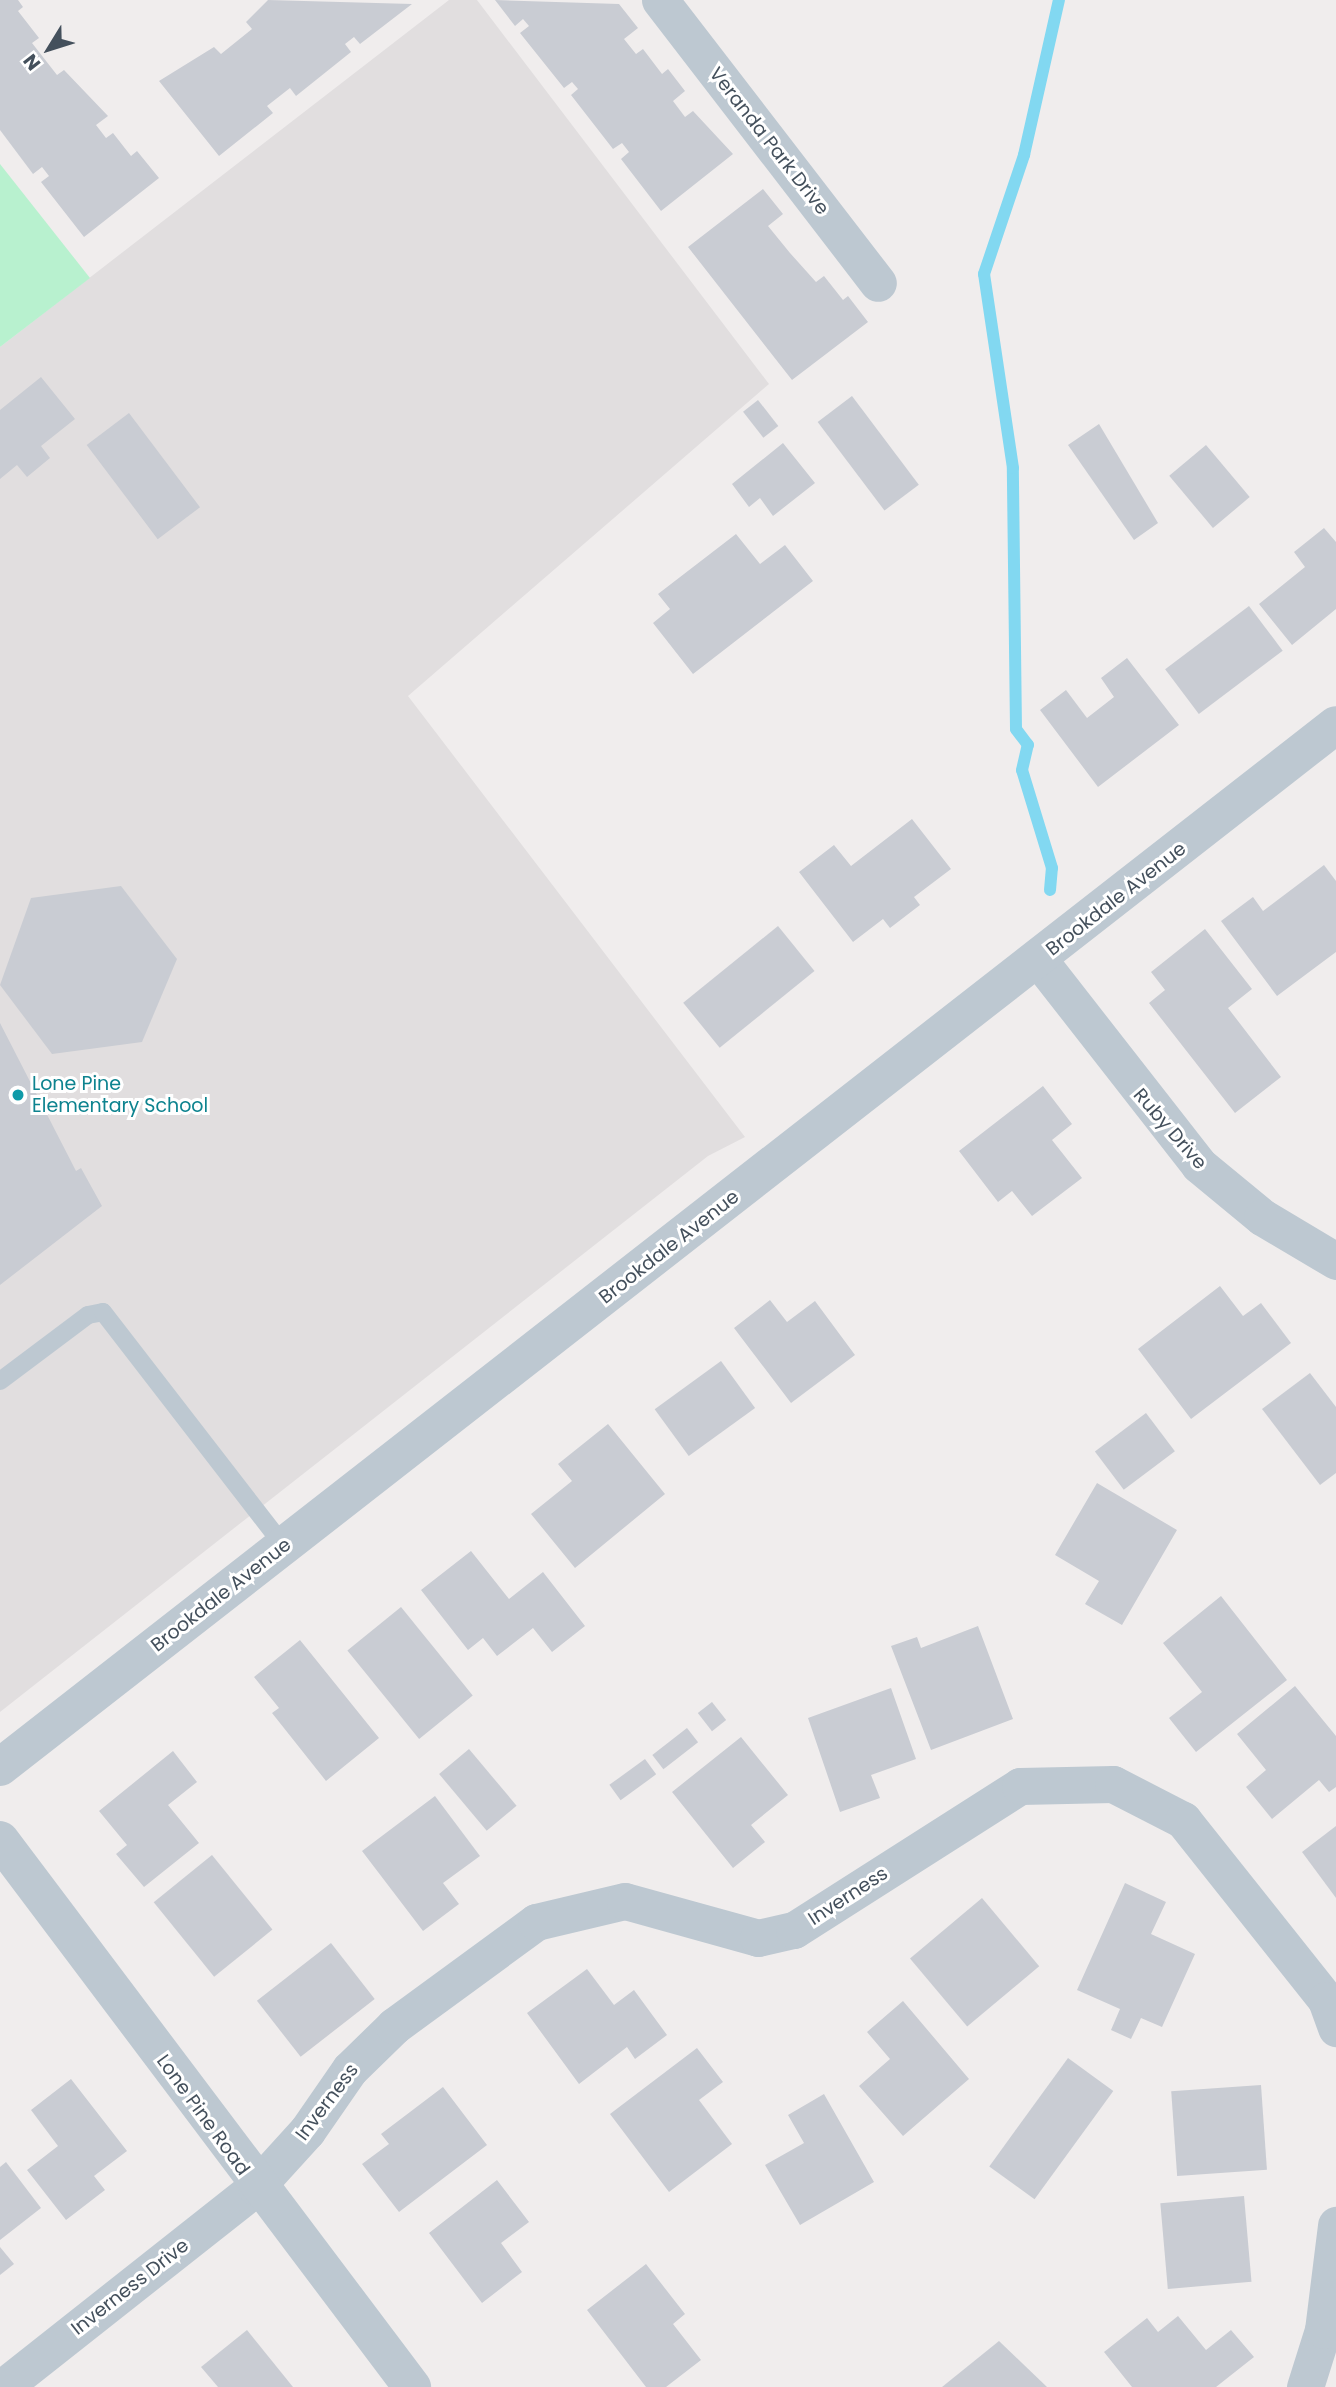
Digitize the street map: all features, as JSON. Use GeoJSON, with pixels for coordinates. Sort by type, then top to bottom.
{"type":"FeatureCollection","features":[{"type":"Feature","properties":{"kind":"street","name":"Veranda Park Drive"},"geometry":{"type":"LineString","coordinates":[[660,0],[878,283]]}},
{"type":"Feature","properties":{"kind":"street","name":"Brookdale Avenue"},"geometry":{"type":"LineString","coordinates":[[0,1767],[1336,725]]}},
{"type":"Feature","properties":{"kind":"street","name":"Ruby Drive"},"geometry":{"type":"LineString","coordinates":[[1038,960],[1199,1165],[1262,1217],[1336,1261]]}},
{"type":"Feature","properties":{"kind":"street","name":"Inverness"},"geometry":{"type":"LineString","coordinates":[[256,2187],[307,2131],[350,2068],[394,2026],[536,1922],[625,1901],[758,1938],[794,1930],[1020,1786],[1113,1784],[1183,1820],[1326,2000],[1336,2028]]}},
{"type":"Feature","properties":{"kind":"street","name":"Lone Pine Road"},"geometry":{"type":"LineString","coordinates":[[0,1840],[256,2187],[412,2387]]}},
{"type":"Feature","properties":{"kind":"street","name":"Inverness Drive"},"geometry":{"type":"LineString","coordinates":[[3,2387],[256,2187]]}},
{"type":"Feature","properties":{"kind":"street"},"geometry":{"type":"LineString","coordinates":[[1305,2387],[1330,2331],[1336,2225]]}},
{"type":"Feature","properties":{"kind":"lane"},"geometry":{"type":"LineString","coordinates":[[0,1381],[88,1315],[103,1312],[284,1546]]}},
{"type":"Feature","properties":{"kind":"shaded area"},"geometry":{"type":"Polygon","coordinates":[[[449,0],[477,0],[769,384],[408,696],[745,1137],[708,1156],[0,1712],[0,347],[449,0]]]}},
{"type":"Feature","properties":{"kind":"green space"},"geometry":{"type":"Polygon","coordinates":[[[0,164],[90,278],[0,347],[0,164]]]}},
{"type":"Feature","properties":{"kind":"building"},"geometry":{"type":"Polygon","coordinates":[[[0,0],[18,0],[23,7],[18,11],[39,38],[32,43],[57,75],[64,70],[108,116],[96,125],[106,138],[113,133],[131,156],[137,151],[159,178],[84,237],[41,182],[49,176],[42,167],[33,174],[0,130],[0,0]]]}},
{"type":"Feature","properties":{"kind":"building"},"geometry":{"type":"Polygon","coordinates":[[[268,0],[412,4],[360,44],[354,37],[345,44],[351,52],[296,96],[290,88],[267,106],[273,113],[219,156],[159,81],[214,47],[221,54],[252,29],[246,22],[268,0]]]}},
{"type":"Feature","properties":{"kind":"building"},"geometry":{"type":"Polygon","coordinates":[[[495,0],[619,4],[638,28],[624,39],[636,54],[643,49],[662,74],[668,69],[685,91],[673,101],[685,117],[693,111],[733,154],[661,211],[621,159],[629,152],[622,143],[613,149],[571,95],[578,89],[572,82],[564,88],[520,33],[529,26],[523,19],[515,26],[495,0]]]}},
{"type":"Feature","properties":{"kind":"building"},"geometry":{"type":"Polygon","coordinates":[[[763,189],[783,214],[768,226],[816,282],[824,276],[843,300],[848,296],[868,322],[792,380],[688,247],[763,189]]]}},
{"type":"Feature","properties":{"kind":"building"},"geometry":{"type":"Polygon","coordinates":[[[41,377],[75,419],[41,446],[50,458],[27,477],[17,465],[0,479],[0,410],[41,377]]]}},
{"type":"Feature","properties":{"kind":"building"},"geometry":{"type":"Polygon","coordinates":[[[852,396],[919,485],[884,511],[818,422],[852,396]]]}},
{"type":"Feature","properties":{"kind":"building"},"geometry":{"type":"Polygon","coordinates":[[[758,400],[778,426],[763,438],[743,412],[758,400]]]}},
{"type":"Feature","properties":{"kind":"building"},"geometry":{"type":"Polygon","coordinates":[[[129,413],[200,507],[158,539],[87,445],[129,413]]]}},
{"type":"Feature","properties":{"kind":"building"},"geometry":{"type":"Polygon","coordinates":[[[1099,424],[1158,523],[1134,540],[1068,445],[1099,424]]]}},
{"type":"Feature","properties":{"kind":"building"},"geometry":{"type":"Polygon","coordinates":[[[783,443],[815,483],[773,516],[760,498],[749,507],[732,484],[783,443]]]}},
{"type":"Feature","properties":{"kind":"building"},"geometry":{"type":"Polygon","coordinates":[[[1206,445],[1250,497],[1213,528],[1169,476],[1206,445]]]}},
{"type":"Feature","properties":{"kind":"building"},"geometry":{"type":"Polygon","coordinates":[[[1324,528],[1336,542],[1336,609],[1292,645],[1259,604],[1305,567],[1294,552],[1324,528]]]}},
{"type":"Feature","properties":{"kind":"building"},"geometry":{"type":"Polygon","coordinates":[[[736,534],[760,564],[785,545],[813,581],[693,674],[653,623],[670,609],[658,594],[736,534]]]}},
{"type":"Feature","properties":{"kind":"building"},"geometry":{"type":"Polygon","coordinates":[[[1249,606],[1283,651],[1199,714],[1165,669],[1249,606]]]}},
{"type":"Feature","properties":{"kind":"building"},"geometry":{"type":"Polygon","coordinates":[[[1127,658],[1179,725],[1098,787],[1040,710],[1066,690],[1087,718],[1114,697],[1101,678],[1127,658]]]}},
{"type":"Feature","properties":{"kind":"building"},"geometry":{"type":"Polygon","coordinates":[[[912,819],[951,869],[914,897],[920,905],[890,928],[883,919],[853,942],[799,872],[834,845],[851,866],[912,819]]]}},
{"type":"Feature","properties":{"kind":"building"},"geometry":{"type":"Polygon","coordinates":[[[1324,865],[1336,881],[1336,952],[1277,996],[1221,921],[1253,897],[1263,911],[1324,865]]]}},
{"type":"Feature","properties":{"kind":"building"},"geometry":{"type":"Polygon","coordinates":[[[121,886],[177,959],[142,1042],[52,1054],[0,985],[31,898],[121,886]]]}},
{"type":"Feature","properties":{"kind":"building"},"geometry":{"type":"Polygon","coordinates":[[[778,926],[815,971],[720,1048],[683,1003],[778,926]]]}},
{"type":"Feature","properties":{"kind":"building"},"geometry":{"type":"Polygon","coordinates":[[[1205,929],[1252,989],[1228,1008],[1281,1077],[1235,1113],[1149,1003],[1165,990],[1151,972],[1205,929]]]}},
{"type":"Feature","properties":{"kind":"building","name":"Lone Pine Elementary School"},"geometry":{"type":"Polygon","coordinates":[[[0,1023],[76,1171],[81,1168],[102,1206],[0,1285],[0,1023]]]}},
{"type":"Feature","properties":{"kind":"building"},"geometry":{"type":"Polygon","coordinates":[[[1043,1086],[1072,1124],[1052,1140],[1082,1178],[1032,1216],[1012,1191],[998,1202],[959,1151],[1043,1086]]]}},
{"type":"Feature","properties":{"kind":"building"},"geometry":{"type":"Polygon","coordinates":[[[1220,1286],[1243,1316],[1261,1303],[1291,1343],[1191,1419],[1138,1349],[1220,1286]]]}},
{"type":"Feature","properties":{"kind":"building"},"geometry":{"type":"Polygon","coordinates":[[[770,1300],[787,1322],[815,1301],[855,1355],[791,1403],[734,1328],[770,1300]]]}},
{"type":"Feature","properties":{"kind":"building"},"geometry":{"type":"Polygon","coordinates":[[[721,1361],[755,1408],[689,1456],[655,1409],[721,1361]]]}},
{"type":"Feature","properties":{"kind":"building"},"geometry":{"type":"Polygon","coordinates":[[[1310,1373],[1336,1407],[1336,1473],[1320,1485],[1262,1409],[1310,1373]]]}},
{"type":"Feature","properties":{"kind":"building"},"geometry":{"type":"Polygon","coordinates":[[[1146,1413],[1175,1451],[1124,1490],[1095,1452],[1146,1413]]]}},
{"type":"Feature","properties":{"kind":"building"},"geometry":{"type":"Polygon","coordinates":[[[608,1424],[665,1494],[575,1568],[531,1514],[572,1481],[558,1464],[608,1424]]]}},
{"type":"Feature","properties":{"kind":"building"},"geometry":{"type":"Polygon","coordinates":[[[1097,1483],[1177,1530],[1122,1625],[1085,1604],[1099,1581],[1055,1555],[1097,1483]]]}},
{"type":"Feature","properties":{"kind":"building"},"geometry":{"type":"Polygon","coordinates":[[[471,1551],[509,1599],[543,1572],[585,1626],[552,1652],[533,1628],[497,1656],[483,1638],[468,1650],[421,1590],[471,1551]]]}},
{"type":"Feature","properties":{"kind":"building"},"geometry":{"type":"Polygon","coordinates":[[[1221,1596],[1287,1680],[1196,1752],[1169,1718],[1202,1692],[1163,1643],[1221,1596]]]}},
{"type":"Feature","properties":{"kind":"building"},"geometry":{"type":"Polygon","coordinates":[[[401,1607],[473,1696],[419,1739],[347,1650],[401,1607]]]}},
{"type":"Feature","properties":{"kind":"building"},"geometry":{"type":"Polygon","coordinates":[[[978,1626],[1013,1719],[931,1750],[891,1646],[917,1637],[921,1648],[978,1626]]]}},
{"type":"Feature","properties":{"kind":"building"},"geometry":{"type":"Polygon","coordinates":[[[300,1640],[379,1738],[326,1781],[272,1713],[279,1708],[254,1677],[300,1640]]]}},
{"type":"Feature","properties":{"kind":"building"},"geometry":{"type":"Polygon","coordinates":[[[1295,1686],[1336,1736],[1336,1787],[1329,1792],[1319,1780],[1272,1819],[1246,1787],[1266,1770],[1237,1734],[1295,1686]]]}},
{"type":"Feature","properties":{"kind":"building"},"geometry":{"type":"Polygon","coordinates":[[[891,1688],[916,1759],[871,1775],[880,1798],[840,1812],[808,1718],[891,1688]]]}},
{"type":"Feature","properties":{"kind":"building"},"geometry":{"type":"Polygon","coordinates":[[[712,1702],[726,1720],[712,1731],[698,1713],[712,1702]]]}},
{"type":"Feature","properties":{"kind":"building"},"geometry":{"type":"Polygon","coordinates":[[[687,1728],[698,1742],[663,1769],[652,1755],[687,1728]]]}},
{"type":"Feature","properties":{"kind":"building"},"geometry":{"type":"Polygon","coordinates":[[[741,1737],[788,1795],[751,1825],[765,1842],[733,1868],[672,1792],[741,1737]]]}},
{"type":"Feature","properties":{"kind":"building"},"geometry":{"type":"Polygon","coordinates":[[[469,1749],[517,1806],[487,1831],[439,1774],[469,1749]]]}},
{"type":"Feature","properties":{"kind":"building"},"geometry":{"type":"Polygon","coordinates":[[[173,1751],[197,1782],[168,1805],[199,1843],[144,1887],[116,1854],[127,1845],[99,1811],[173,1751]]]}},
{"type":"Feature","properties":{"kind":"building"},"geometry":{"type":"Polygon","coordinates":[[[645,1759],[656,1774],[621,1800],[609,1785],[645,1759]]]}},
{"type":"Feature","properties":{"kind":"building"},"geometry":{"type":"Polygon","coordinates":[[[435,1796],[480,1856],[443,1883],[459,1904],[423,1931],[362,1851],[435,1796]]]}},
{"type":"Feature","properties":{"kind":"building"},"geometry":{"type":"Polygon","coordinates":[[[1336,1826],[1336,1898],[1302,1852],[1336,1826]]]}},
{"type":"Feature","properties":{"kind":"building"},"geometry":{"type":"Polygon","coordinates":[[[212,1855],[272,1930],[214,1977],[154,1902],[212,1855]]]}},
{"type":"Feature","properties":{"kind":"building"},"geometry":{"type":"Polygon","coordinates":[[[1125,1883],[1166,1902],[1151,1934],[1195,1954],[1162,2027],[1141,2018],[1131,2039],[1111,2030],[1120,2009],[1077,1990],[1125,1883]]]}},
{"type":"Feature","properties":{"kind":"building"},"geometry":{"type":"Polygon","coordinates":[[[982,1898],[1039,1966],[967,2027],[910,1958],[982,1898]]]}},
{"type":"Feature","properties":{"kind":"building"},"geometry":{"type":"Polygon","coordinates":[[[331,1943],[375,1999],[301,2057],[257,2001],[331,1943]]]}},
{"type":"Feature","properties":{"kind":"building"},"geometry":{"type":"Polygon","coordinates":[[[587,1969],[614,2005],[634,1990],[667,2035],[635,2059],[627,2047],[579,2084],[527,2013],[587,1969]]]}},
{"type":"Feature","properties":{"kind":"building"},"geometry":{"type":"Polygon","coordinates":[[[903,2001],[969,2079],[903,2136],[859,2086],[890,2059],[867,2032],[903,2001]]]}},
{"type":"Feature","properties":{"kind":"building"},"geometry":{"type":"Polygon","coordinates":[[[697,2048],[723,2082],[699,2100],[732,2144],[669,2192],[610,2114],[697,2048]]]}},
{"type":"Feature","properties":{"kind":"building"},"geometry":{"type":"Polygon","coordinates":[[[1068,2058],[1113,2091],[1035,2199],[989,2166],[1068,2058]]]}},
{"type":"Feature","properties":{"kind":"building"},"geometry":{"type":"Polygon","coordinates":[[[71,2079],[127,2151],[94,2176],[105,2190],[66,2220],[27,2170],[58,2146],[31,2110],[71,2079]]]}},
{"type":"Feature","properties":{"kind":"building"},"geometry":{"type":"Polygon","coordinates":[[[1261,2085],[1267,2170],[1177,2176],[1171,2091],[1261,2085]]]}},
{"type":"Feature","properties":{"kind":"building"},"geometry":{"type":"Polygon","coordinates":[[[443,2087],[487,2145],[399,2212],[362,2164],[389,2144],[381,2134],[443,2087]]]}},
{"type":"Feature","properties":{"kind":"building"},"geometry":{"type":"Polygon","coordinates":[[[824,2094],[874,2182],[800,2225],[765,2165],[804,2143],[788,2115],[824,2094]]]}},
{"type":"Feature","properties":{"kind":"building"},"geometry":{"type":"Polygon","coordinates":[[[6,2162],[41,2208],[0,2240],[0,2167],[6,2162]]]}},
{"type":"Feature","properties":{"kind":"building"},"geometry":{"type":"Polygon","coordinates":[[[497,2180],[529,2222],[501,2243],[522,2272],[482,2303],[429,2233],[497,2180]]]}},
{"type":"Feature","properties":{"kind":"building"},"geometry":{"type":"Polygon","coordinates":[[[1244,2196],[1251,2282],[1168,2289],[1160,2203],[1244,2196]]]}},
{"type":"Feature","properties":{"kind":"building"},"geometry":{"type":"Polygon","coordinates":[[[0,2247],[14,2264],[0,2275],[0,2247]]]}},
{"type":"Feature","properties":{"kind":"building"},"geometry":{"type":"Polygon","coordinates":[[[646,2264],[685,2314],[673,2324],[701,2360],[666,2387],[646,2387],[587,2310],[646,2264]]]}},
{"type":"Feature","properties":{"kind":"building"},"geometry":{"type":"Polygon","coordinates":[[[1178,2316],[1206,2350],[1231,2330],[1254,2357],[1216,2387],[1132,2387],[1104,2352],[1147,2318],[1158,2332],[1178,2316]]]}},
{"type":"Feature","properties":{"kind":"building"},"geometry":{"type":"Polygon","coordinates":[[[247,2330],[293,2387],[218,2387],[201,2367],[247,2330]]]}},
{"type":"Feature","properties":{"kind":"building"},"geometry":{"type":"Polygon","coordinates":[[[999,2341],[1047,2387],[942,2387],[999,2341]]]}},
{"type":"Feature","properties":{"kind":"waterway"},"geometry":{"type":"LineString","coordinates":[[1050,890],[1052,868],[1022,770],[1028,745],[1016,729],[1013,468],[984,274],[1024,155],[1059,0]]}},
{"type":"Feature","properties":{"kind":"place","name":"Lone Pine Elementary School"},"geometry":{"type":"Point","coordinates":[18,1095]}}]}
